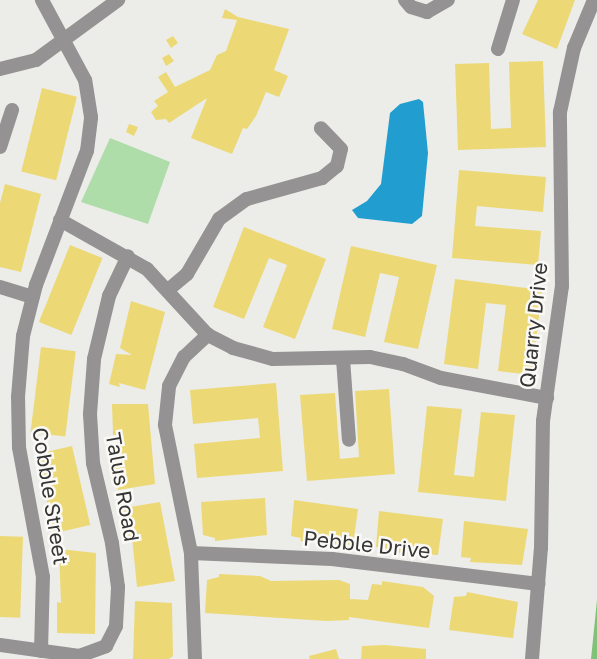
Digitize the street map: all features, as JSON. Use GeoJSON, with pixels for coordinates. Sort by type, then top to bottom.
{"type":"FeatureCollection","features":[{"type":"Feature","properties":{"kind":"street","name":"Cobble Street"},"geometry":{"type":"LineString","coordinates":[[41,651],[43,577],[19,447],[18,397],[23,336],[33,297],[87,151],[91,117],[85,80],[42,0]]}},
{"type":"Feature","properties":{"kind":"street"},"geometry":{"type":"LineString","coordinates":[[0,69],[36,60],[64,42],[118,0]]}},
{"type":"Feature","properties":{"kind":"street"},"geometry":{"type":"LineString","coordinates":[[405,0],[411,7],[427,12],[448,0]]}},
{"type":"Feature","properties":{"kind":"street"},"geometry":{"type":"LineString","coordinates":[[498,49],[513,0]]}},
{"type":"Feature","properties":{"kind":"street","name":"Quarry Drive"},"geometry":{"type":"LineString","coordinates":[[532,659],[547,398],[562,286],[560,112],[574,48],[594,0]]}},
{"type":"Feature","properties":{"kind":"street"},"geometry":{"type":"LineString","coordinates":[[0,147],[12,110]]}},
{"type":"Feature","properties":{"kind":"street"},"geometry":{"type":"LineString","coordinates":[[168,290],[187,274],[219,219],[247,199],[322,178],[337,166],[341,149],[321,128]]}},
{"type":"Feature","properties":{"kind":"street"},"geometry":{"type":"LineString","coordinates":[[60,220],[128,256],[168,290],[208,335],[233,348],[273,359],[370,357],[403,364],[441,378],[547,398]]}},
{"type":"Feature","properties":{"kind":"street","name":"Talus Road"},"geometry":{"type":"LineString","coordinates":[[0,645],[79,656],[106,646],[116,626],[118,587],[112,543],[93,463],[90,414],[94,359],[109,296],[128,256]]}},
{"type":"Feature","properties":{"kind":"street"},"geometry":{"type":"LineString","coordinates":[[0,287],[33,297]]}},
{"type":"Feature","properties":{"kind":"street"},"geometry":{"type":"LineString","coordinates":[[195,659],[191,553],[165,425],[169,386],[184,357],[208,335]]}},
{"type":"Feature","properties":{"kind":"street"},"geometry":{"type":"LineString","coordinates":[[343,359],[349,440]]}},
{"type":"Feature","properties":{"kind":"street","name":"Pebble Drive"},"geometry":{"type":"LineString","coordinates":[[191,553],[332,560],[538,584]]}},
{"type":"Feature","properties":{"kind":"green space"},"geometry":{"type":"Polygon","coordinates":[[[110,138],[170,162],[148,224],[81,202],[110,138]]]}},
{"type":"Feature","properties":{"kind":"green space"},"geometry":{"type":"Polygon","coordinates":[[[597,600],[597,659],[591,659],[597,600]]]}},
{"type":"Feature","properties":{"kind":"water"},"geometry":{"type":"Polygon","coordinates":[[[419,99],[423,102],[428,153],[422,216],[412,224],[358,218],[352,210],[367,201],[381,184],[390,113],[400,104],[419,99]]]}},
{"type":"Feature","properties":{"kind":"building"},"geometry":{"type":"Polygon","coordinates":[[[538,0],[575,0],[557,49],[522,34],[538,0]]]}},
{"type":"Feature","properties":{"kind":"building"},"geometry":{"type":"Polygon","coordinates":[[[225,9],[238,17],[289,29],[274,70],[288,76],[279,97],[266,92],[256,116],[247,129],[243,128],[232,154],[191,138],[207,98],[169,123],[166,119],[156,120],[151,112],[158,106],[154,101],[168,92],[158,77],[166,72],[175,87],[210,70],[217,55],[226,51],[237,20],[222,18],[225,9]]]}},
{"type":"Feature","properties":{"kind":"building"},"geometry":{"type":"Polygon","coordinates":[[[173,36],[178,43],[171,48],[166,40],[173,36]]]}},
{"type":"Feature","properties":{"kind":"building"},"geometry":{"type":"Polygon","coordinates":[[[169,54],[174,61],[166,66],[162,58],[169,54]]]}},
{"type":"Feature","properties":{"kind":"building"},"geometry":{"type":"Polygon","coordinates":[[[543,61],[546,147],[458,150],[455,64],[489,63],[491,129],[511,128],[509,62],[543,61]]]}},
{"type":"Feature","properties":{"kind":"building"},"geometry":{"type":"Polygon","coordinates":[[[42,88],[77,97],[56,180],[21,171],[42,88]]]}},
{"type":"Feature","properties":{"kind":"building"},"geometry":{"type":"Polygon","coordinates":[[[129,124],[138,127],[134,136],[126,132],[129,124]]]}},
{"type":"Feature","properties":{"kind":"building"},"geometry":{"type":"Polygon","coordinates":[[[459,170],[546,177],[543,212],[477,206],[475,226],[541,231],[538,265],[452,258],[459,170]]]}},
{"type":"Feature","properties":{"kind":"building"},"geometry":{"type":"Polygon","coordinates":[[[5,184],[41,194],[21,272],[0,267],[0,203],[5,184]]]}},
{"type":"Feature","properties":{"kind":"building"},"geometry":{"type":"Polygon","coordinates":[[[244,227],[326,259],[295,339],[263,327],[287,265],[269,258],[244,319],[213,307],[244,227]]]}},
{"type":"Feature","properties":{"kind":"building"},"geometry":{"type":"Polygon","coordinates":[[[70,245],[102,258],[71,335],[39,322],[70,245]]]}},
{"type":"Feature","properties":{"kind":"building"},"geometry":{"type":"Polygon","coordinates":[[[351,246],[437,265],[418,349],[384,342],[399,277],[380,273],[365,337],[332,329],[351,246]]]}},
{"type":"Feature","properties":{"kind":"building"},"geometry":{"type":"Polygon","coordinates":[[[455,279],[542,290],[532,375],[498,371],[506,305],[486,303],[478,369],[444,364],[455,279]]]}},
{"type":"Feature","properties":{"kind":"building"},"geometry":{"type":"Polygon","coordinates":[[[131,301],[165,312],[145,390],[119,383],[120,387],[109,384],[116,354],[132,355],[120,348],[131,301]]]}},
{"type":"Feature","properties":{"kind":"building"},"geometry":{"type":"Polygon","coordinates":[[[41,347],[76,351],[65,437],[31,432],[41,347]]]}},
{"type":"Feature","properties":{"kind":"building"},"geometry":{"type":"Polygon","coordinates":[[[276,383],[283,471],[197,478],[194,444],[260,438],[258,418],[193,424],[190,390],[276,383]]]}},
{"type":"Feature","properties":{"kind":"building"},"geometry":{"type":"Polygon","coordinates":[[[389,389],[395,474],[307,481],[300,395],[335,393],[340,459],[359,457],[355,391],[389,389]]]}},
{"type":"Feature","properties":{"kind":"building"},"geometry":{"type":"Polygon","coordinates":[[[112,404],[148,404],[155,484],[118,490],[114,456],[118,456],[117,437],[122,435],[113,435],[112,404]]]}},
{"type":"Feature","properties":{"kind":"building"},"geometry":{"type":"Polygon","coordinates":[[[427,406],[462,409],[454,475],[474,477],[481,412],[515,415],[506,501],[418,492],[427,406]]]}},
{"type":"Feature","properties":{"kind":"building"},"geometry":{"type":"Polygon","coordinates":[[[72,446],[90,525],[54,533],[36,454],[72,446]]]}},
{"type":"Feature","properties":{"kind":"building"},"geometry":{"type":"Polygon","coordinates":[[[265,498],[267,535],[215,541],[215,538],[203,535],[201,502],[265,498]]]}},
{"type":"Feature","properties":{"kind":"building"},"geometry":{"type":"Polygon","coordinates":[[[294,500],[358,509],[353,545],[300,541],[301,538],[291,536],[294,500]]]}},
{"type":"Feature","properties":{"kind":"building"},"geometry":{"type":"Polygon","coordinates":[[[160,502],[175,581],[137,587],[132,537],[129,537],[124,508],[160,502]]]}},
{"type":"Feature","properties":{"kind":"building"},"geometry":{"type":"Polygon","coordinates":[[[379,511],[443,519],[438,555],[386,552],[386,548],[376,547],[379,511]]]}},
{"type":"Feature","properties":{"kind":"building"},"geometry":{"type":"Polygon","coordinates":[[[464,521],[528,529],[522,565],[470,562],[471,558],[461,557],[464,521]]]}},
{"type":"Feature","properties":{"kind":"building"},"geometry":{"type":"Polygon","coordinates":[[[0,536],[23,537],[20,618],[0,617],[0,536]]]}},
{"type":"Feature","properties":{"kind":"building"},"geometry":{"type":"Polygon","coordinates":[[[59,549],[96,553],[95,634],[57,633],[57,602],[61,603],[59,549]]]}},
{"type":"Feature","properties":{"kind":"building"},"geometry":{"type":"Polygon","coordinates":[[[219,574],[260,576],[271,581],[339,580],[350,584],[350,599],[368,600],[372,584],[382,585],[382,581],[423,587],[434,596],[429,628],[349,617],[349,620],[326,621],[205,613],[207,580],[219,577],[219,574]]]}},
{"type":"Feature","properties":{"kind":"building"},"geometry":{"type":"Polygon","coordinates":[[[467,592],[518,602],[513,638],[449,630],[454,597],[466,596],[467,592]]]}},
{"type":"Feature","properties":{"kind":"building"},"geometry":{"type":"Polygon","coordinates":[[[135,601],[172,603],[173,656],[169,659],[133,659],[135,601]]]}},
{"type":"Feature","properties":{"kind":"building"},"geometry":{"type":"Polygon","coordinates":[[[385,645],[426,649],[426,659],[361,659],[362,646],[385,645]]]}},
{"type":"Feature","properties":{"kind":"building"},"geometry":{"type":"Polygon","coordinates":[[[336,649],[339,659],[310,659],[309,656],[336,649]]]}}]}
